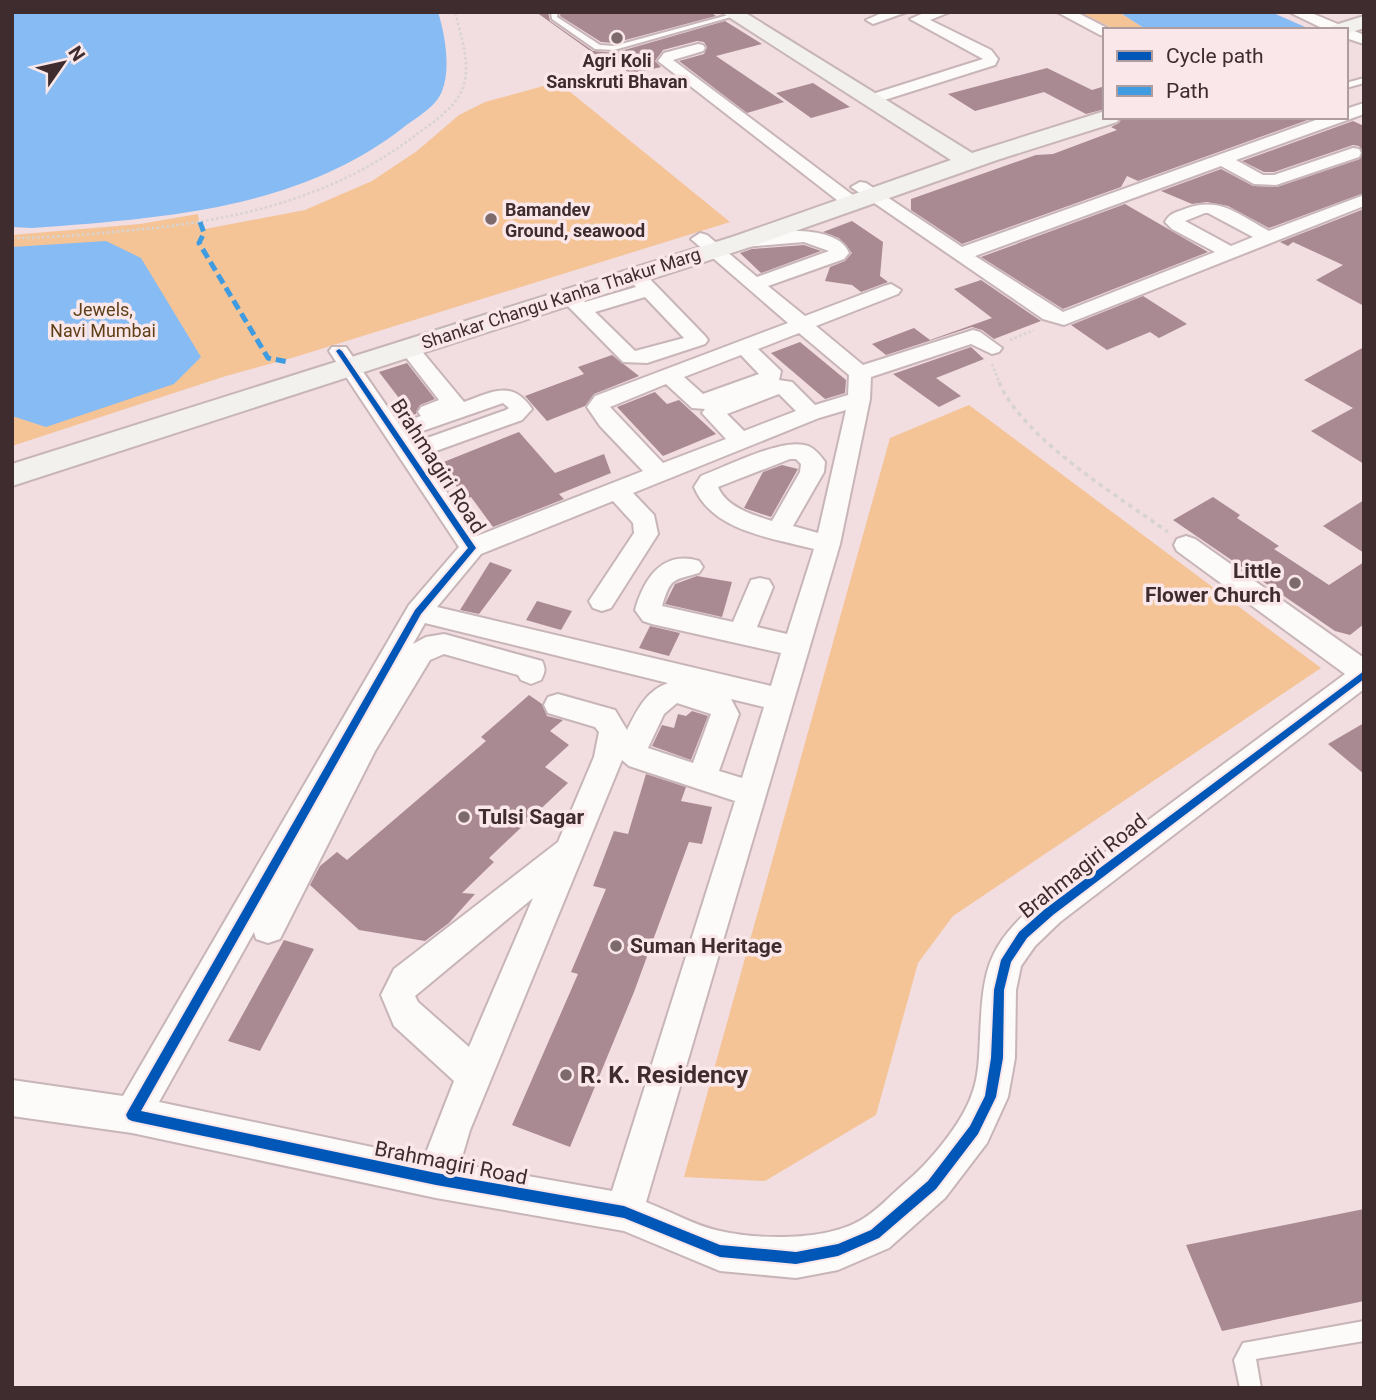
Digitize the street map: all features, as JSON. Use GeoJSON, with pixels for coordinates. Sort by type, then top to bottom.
{"type":"FeatureCollection","features":[{"type":"Feature","properties":{"kind":"street"},"geometry":{"type":"LineString","coordinates":[[873,20],[907,14],[943,12]]}},
{"type":"Feature","properties":{"kind":"street"},"geometry":{"type":"LineString","coordinates":[[1064,12],[1103,31]]}},
{"type":"Feature","properties":{"kind":"street"},"geometry":{"type":"LineString","coordinates":[[1296,12],[1337,28]]}},
{"type":"Feature","properties":{"kind":"street"},"geometry":{"type":"LineString","coordinates":[[740,13],[973,155]]}},
{"type":"Feature","properties":{"kind":"street"},"geometry":{"type":"LineString","coordinates":[[878,97],[990,62],[991,59],[986,53],[907,14]]}},
{"type":"Feature","properties":{"kind":"street"},"geometry":{"type":"LineString","coordinates":[[698,48],[669,56],[665,61],[856,195],[959,255],[1059,319],[1073,318],[1267,237],[1364,200]]}},
{"type":"Feature","properties":{"kind":"street","name":"Shankar Changu Kanha Thakur Marg"},"geometry":{"type":"LineString","coordinates":[[12,456],[345,358],[708,244],[973,155],[1103,108]]}},
{"type":"Feature","properties":{"kind":"street","name":"Shankar Changu Kanha Thakur Marg"},"geometry":{"type":"LineString","coordinates":[[973,155],[1103,119]]}},
{"type":"Feature","properties":{"kind":"street"},"geometry":{"type":"LineString","coordinates":[[959,255],[1335,119]]}},
{"type":"Feature","properties":{"kind":"street"},"geometry":{"type":"LineString","coordinates":[[1288,122],[1359,155]]}},
{"type":"Feature","properties":{"kind":"street"},"geometry":{"type":"LineString","coordinates":[[1223,160],[1266,181],[1359,155]]}},
{"type":"Feature","properties":{"kind":"street","name":"Shankar Changu Kanha Thakur Marg"},"geometry":{"type":"LineString","coordinates":[[12,475],[345,358],[408,347],[575,303],[642,282],[708,244],[744,241],[856,195]]}},
{"type":"Feature","properties":{"kind":"street"},"geometry":{"type":"LineString","coordinates":[[1230,253],[1178,225],[1175,219],[1207,207],[1267,237]]}},
{"type":"Feature","properties":{"kind":"street"},"geometry":{"type":"LineString","coordinates":[[1209,242],[1245,226]]}},
{"type":"Feature","properties":{"kind":"street"},"geometry":{"type":"LineString","coordinates":[[744,241],[801,235],[824,240],[839,249],[840,253],[837,255],[755,284]]}},
{"type":"Feature","properties":{"kind":"street"},"geometry":{"type":"LineString","coordinates":[[708,244],[802,324],[860,386]]}},
{"type":"Feature","properties":{"kind":"street"},"geometry":{"type":"LineString","coordinates":[[642,282],[715,358]]}},
{"type":"Feature","properties":{"kind":"street"},"geometry":{"type":"LineString","coordinates":[[678,473],[598,407],[603,401],[673,379],[715,358],[749,351],[802,324],[891,290]]}},
{"type":"Feature","properties":{"kind":"street"},"geometry":{"type":"LineString","coordinates":[[575,303],[630,358],[646,357],[698,340]]}},
{"type":"Feature","properties":{"kind":"street"},"geometry":{"type":"LineString","coordinates":[[472,548],[618,491],[678,473],[737,437],[973,336],[992,348]]}},
{"type":"Feature","properties":{"kind":"street"},"geometry":{"type":"LineString","coordinates":[[398,437],[453,402],[408,347]]}},
{"type":"Feature","properties":{"kind":"street"},"geometry":{"type":"LineString","coordinates":[[673,379],[700,403],[770,377],[770,371],[749,351]]}},
{"type":"Feature","properties":{"kind":"street","name":"Brahmagiri Road"},"geometry":{"type":"LineString","coordinates":[[345,358],[472,548],[418,612],[356,740],[132,1115],[436,1180],[624,1212],[720,1251],[796,1258],[838,1250],[875,1234],[932,1185],[974,1130],[990,1097],[1000,1023],[999,990],[1006,960],[1023,935],[1049,912],[1364,674]]}},
{"type":"Feature","properties":{"kind":"street"},"geometry":{"type":"LineString","coordinates":[[737,437],[713,413],[715,411],[780,386],[807,409]]}},
{"type":"Feature","properties":{"kind":"street"},"geometry":{"type":"LineString","coordinates":[[624,1212],[828,544],[860,386]]}},
{"type":"Feature","properties":{"kind":"street"},"geometry":{"type":"LineString","coordinates":[[602,601],[636,558],[646,534],[645,521],[618,491]]}},
{"type":"Feature","properties":{"kind":"street"},"geometry":{"type":"LineString","coordinates":[[779,529],[828,544]]}},
{"type":"Feature","properties":{"kind":"street"},"geometry":{"type":"LineString","coordinates":[[1186,545],[1364,674]]}},
{"type":"Feature","properties":{"kind":"street"},"geometry":{"type":"LineString","coordinates":[[690,567],[677,566],[666,572],[648,610],[652,614],[797,646]]}},
{"type":"Feature","properties":{"kind":"street"},"geometry":{"type":"LineString","coordinates":[[741,634],[760,587]]}},
{"type":"Feature","properties":{"kind":"street"},"geometry":{"type":"LineString","coordinates":[[418,612],[668,680],[781,700]]}},
{"type":"Feature","properties":{"kind":"street"},"geometry":{"type":"LineString","coordinates":[[268,928],[356,740],[420,653],[435,644],[444,644],[532,668],[531,673]]}},
{"type":"Feature","properties":{"kind":"street"},"geometry":{"type":"LineString","coordinates":[[436,1180],[452,1130],[609,757],[613,731],[605,718],[558,705]]}},
{"type":"Feature","properties":{"kind":"street"},"geometry":{"type":"LineString","coordinates":[[702,778],[752,794]]}},
{"type":"Feature","properties":{"kind":"street"},"geometry":{"type":"LineString","coordinates":[[475,1076],[406,1014],[398,995],[406,980],[569,851]]}},
{"type":"Feature","properties":{"kind":"street"},"geometry":{"type":"LineString","coordinates":[[12,1098],[132,1115]]}},
{"type":"Feature","properties":{"kind":"lane"},"geometry":{"type":"LineString","coordinates":[[555,12],[554,18],[598,47],[614,48],[740,13]]}},
{"type":"Feature","properties":{"kind":"lane"},"geometry":{"type":"LineString","coordinates":[[1251,1388],[1244,1360],[1250,1350],[1364,1331]]}},
{"type":"Feature","properties":{"kind":"path"},"geometry":{"type":"LineString","coordinates":[[12,238],[139,231],[200,222],[298,200],[354,176],[416,136],[461,92],[465,72],[464,52],[455,12]]}},
{"type":"Feature","properties":{"kind":"path"},"geometry":{"type":"LineString","coordinates":[[1059,319],[992,348],[995,374],[1009,400],[1026,420],[1072,460],[1186,545]]}},
{"type":"Feature","properties":{"kind":"green space"},"geometry":{"type":"Polygon","coordinates":[[[1080,12],[1119,12],[1144,28],[1112,28],[1080,12]]]}},
{"type":"Feature","properties":{"kind":"green space","name":"Bamandev Ground, seawood"},"geometry":{"type":"Polygon","coordinates":[[[558,82],[730,222],[226,376],[12,446],[12,235],[140,224],[198,214],[200,230],[305,210],[372,181],[417,151],[459,115],[485,102],[558,82]]]}},
{"type":"Feature","properties":{"kind":"green space"},"geometry":{"type":"Polygon","coordinates":[[[969,405],[1321,668],[953,916],[918,963],[876,1115],[765,1181],[684,1177],[890,438],[969,405]]]}},
{"type":"Feature","properties":{"kind":"water"},"geometry":{"type":"Polygon","coordinates":[[[12,12],[438,12],[446,52],[445,82],[431,107],[363,155],[274,193],[179,214],[32,228],[12,227],[12,12]]]}},
{"type":"Feature","properties":{"kind":"water"},"geometry":{"type":"Polygon","coordinates":[[[1119,12],[1271,12],[1307,28],[1144,28],[1119,12]]]}},
{"type":"Feature","properties":{"kind":"water","name":"Jewels, Navi Mumbai"},"geometry":{"type":"Polygon","coordinates":[[[106,241],[141,258],[201,357],[174,384],[46,427],[12,416],[12,247],[106,241]]]}},
{"type":"Feature","properties":{"kind":"building"},"geometry":{"type":"Polygon","coordinates":[[[536,12],[548,12],[550,21],[593,51],[614,53],[725,21],[762,44],[716,56],[784,102],[747,113],[679,61],[704,54],[707,47],[704,42],[697,41],[663,50],[655,61],[661,67],[631,74],[603,53],[596,55],[536,12]]]}},
{"type":"Feature","properties":{"kind":"building","name":"Agri Koli Sanskruti Bhavan"},"geometry":{"type":"Polygon","coordinates":[[[561,12],[710,12],[716,16],[614,43],[601,42],[560,16],[561,12]]]}},
{"type":"Feature","properties":{"kind":"building"},"geometry":{"type":"Polygon","coordinates":[[[1047,68],[1092,90],[1103,87],[1103,110],[1086,114],[1044,92],[975,111],[948,94],[1047,68]]]}},
{"type":"Feature","properties":{"kind":"building"},"geometry":{"type":"Polygon","coordinates":[[[813,83],[850,107],[811,118],[776,93],[813,83]]]}},
{"type":"Feature","properties":{"kind":"building"},"geometry":{"type":"Polygon","coordinates":[[[1121,119],[1310,119],[1138,181],[1127,176],[1121,187],[962,244],[911,210],[911,199],[1036,155],[1053,154],[1117,130],[1111,127],[1121,119]]]}},
{"type":"Feature","properties":{"kind":"building"},"geometry":{"type":"Polygon","coordinates":[[[1353,121],[1364,126],[1364,193],[1269,228],[1228,206],[1207,202],[1192,204],[1161,191],[1221,169],[1253,186],[1277,187],[1360,159],[1363,152],[1359,146],[1353,145],[1274,172],[1264,172],[1242,161],[1353,121]]]}},
{"type":"Feature","properties":{"kind":"building"},"geometry":{"type":"Polygon","coordinates":[[[1125,204],[1208,252],[1063,309],[981,257],[1125,204]]]}},
{"type":"Feature","properties":{"kind":"building"},"geometry":{"type":"Polygon","coordinates":[[[1364,209],[1364,306],[1316,280],[1343,265],[1293,242],[1288,246],[1280,242],[1364,209]]]}},
{"type":"Feature","properties":{"kind":"building"},"geometry":{"type":"Polygon","coordinates":[[[852,221],[883,242],[880,276],[888,282],[861,292],[852,285],[825,281],[830,267],[845,261],[852,253],[839,238],[823,232],[852,221]]]}},
{"type":"Feature","properties":{"kind":"building"},"geometry":{"type":"Polygon","coordinates":[[[804,245],[821,251],[761,273],[740,253],[752,249],[804,245]]]}},
{"type":"Feature","properties":{"kind":"building"},"geometry":{"type":"Polygon","coordinates":[[[981,280],[1041,321],[994,339],[982,330],[972,327],[886,355],[872,344],[914,328],[930,340],[992,318],[954,289],[981,280]]]}},
{"type":"Feature","properties":{"kind":"building"},"geometry":{"type":"Polygon","coordinates":[[[1143,296],[1187,324],[1159,338],[1150,332],[1107,350],[1071,325],[1143,296]]]}},
{"type":"Feature","properties":{"kind":"building"},"geometry":{"type":"Polygon","coordinates":[[[800,342],[846,380],[845,393],[825,399],[771,353],[800,342]]]}},
{"type":"Feature","properties":{"kind":"building"},"geometry":{"type":"Polygon","coordinates":[[[971,347],[984,359],[936,378],[961,396],[939,407],[893,374],[971,347]]]}},
{"type":"Feature","properties":{"kind":"building"},"geometry":{"type":"Polygon","coordinates":[[[1364,347],[1364,464],[1311,431],[1353,408],[1304,380],[1364,347]]]}},
{"type":"Feature","properties":{"kind":"building"},"geometry":{"type":"Polygon","coordinates":[[[612,355],[639,376],[594,394],[585,406],[547,421],[525,396],[584,374],[578,367],[612,355]]]}},
{"type":"Feature","properties":{"kind":"building"},"geometry":{"type":"Polygon","coordinates":[[[407,363],[435,399],[420,405],[416,414],[412,415],[379,372],[407,363]]]}},
{"type":"Feature","properties":{"kind":"building"},"geometry":{"type":"Polygon","coordinates":[[[655,392],[667,404],[679,400],[716,434],[663,456],[617,407],[655,392]]]}},
{"type":"Feature","properties":{"kind":"building"},"geometry":{"type":"Polygon","coordinates":[[[519,432],[555,473],[604,454],[611,473],[559,494],[564,499],[493,527],[471,497],[465,499],[441,463],[519,432]]]}},
{"type":"Feature","properties":{"kind":"building"},"geometry":{"type":"Polygon","coordinates":[[[782,465],[798,469],[771,517],[744,508],[763,472],[782,465]]]}},
{"type":"Feature","properties":{"kind":"building","name":"Little Flower Church"},"geometry":{"type":"Polygon","coordinates":[[[1213,497],[1240,515],[1237,518],[1279,546],[1274,549],[1329,585],[1364,562],[1364,624],[1350,635],[1335,631],[1173,520],[1213,497]]]}},
{"type":"Feature","properties":{"kind":"building"},"geometry":{"type":"Polygon","coordinates":[[[1364,500],[1364,553],[1323,526],[1364,500]]]}},
{"type":"Feature","properties":{"kind":"building"},"geometry":{"type":"Polygon","coordinates":[[[490,562],[512,570],[479,614],[460,610],[490,562]]]}},
{"type":"Feature","properties":{"kind":"building"},"geometry":{"type":"Polygon","coordinates":[[[697,576],[732,582],[722,617],[665,604],[675,584],[697,576]]]}},
{"type":"Feature","properties":{"kind":"building"},"geometry":{"type":"Polygon","coordinates":[[[537,601],[572,611],[561,630],[526,620],[537,601]]]}},
{"type":"Feature","properties":{"kind":"building"},"geometry":{"type":"Polygon","coordinates":[[[650,626],[680,633],[669,656],[639,648],[650,626]]]}},
{"type":"Feature","properties":{"kind":"building","name":"Tulsi Sagar"},"geometry":{"type":"Polygon","coordinates":[[[529,695],[542,704],[547,716],[563,720],[550,731],[569,745],[545,767],[568,783],[489,858],[494,862],[462,893],[475,894],[449,923],[425,941],[359,930],[310,885],[320,866],[337,852],[347,860],[486,741],[481,737],[529,695]]]}},
{"type":"Feature","properties":{"kind":"building"},"geometry":{"type":"Polygon","coordinates":[[[692,711],[708,716],[691,760],[652,746],[662,725],[674,728],[678,714],[686,716],[692,711]]]}},
{"type":"Feature","properties":{"kind":"building"},"geometry":{"type":"Polygon","coordinates":[[[1364,723],[1364,774],[1328,744],[1364,723]]]}},
{"type":"Feature","properties":{"kind":"building"},"geometry":{"type":"Polygon","coordinates":[[[646,774],[686,787],[681,801],[712,807],[702,844],[689,842],[634,992],[570,1147],[512,1125],[578,974],[571,972],[606,889],[593,886],[614,831],[628,834],[646,774]]]}},
{"type":"Feature","properties":{"kind":"building"},"geometry":{"type":"Polygon","coordinates":[[[284,940],[314,949],[260,1051],[228,1041],[284,940]]]}},
{"type":"Feature","properties":{"kind":"building"},"geometry":{"type":"Polygon","coordinates":[[[1364,1209],[1364,1301],[1222,1331],[1186,1245],[1364,1209]]]}},
{"type":"Feature","properties":{"kind":"marked path"},"geometry":{"type":"LineString","coordinates":[[200,222],[204,233],[199,243],[268,358],[288,362]]}},
{"type":"Feature","properties":{"kind":"cycle path"},"geometry":{"type":"LineString","coordinates":[[339,351],[472,548],[418,612],[132,1115],[436,1179],[624,1212],[720,1251],[796,1258],[838,1250],[875,1234],[932,1185],[974,1130],[990,1097],[997,1058],[999,990],[1006,960],[1023,935],[1049,912],[1364,674]]}},
{"type":"Feature","properties":{"kind":"place","name":"Agri Koli Sanskruti Bhavan"},"geometry":{"type":"Point","coordinates":[617,38]}},
{"type":"Feature","properties":{"kind":"place","name":"Bamandev Ground, seawood"},"geometry":{"type":"Point","coordinates":[491,219]}},
{"type":"Feature","properties":{"kind":"place","name":"Little Flower Church"},"geometry":{"type":"Point","coordinates":[1295,583]}},
{"type":"Feature","properties":{"kind":"place","name":"Tulsi Sagar"},"geometry":{"type":"Point","coordinates":[464,817]}},
{"type":"Feature","properties":{"kind":"place","name":"Suman Heritage"},"geometry":{"type":"Point","coordinates":[616,946]}},
{"type":"Feature","properties":{"kind":"place","name":"R. K. Residency"},"geometry":{"type":"Point","coordinates":[566,1075]}}]}
